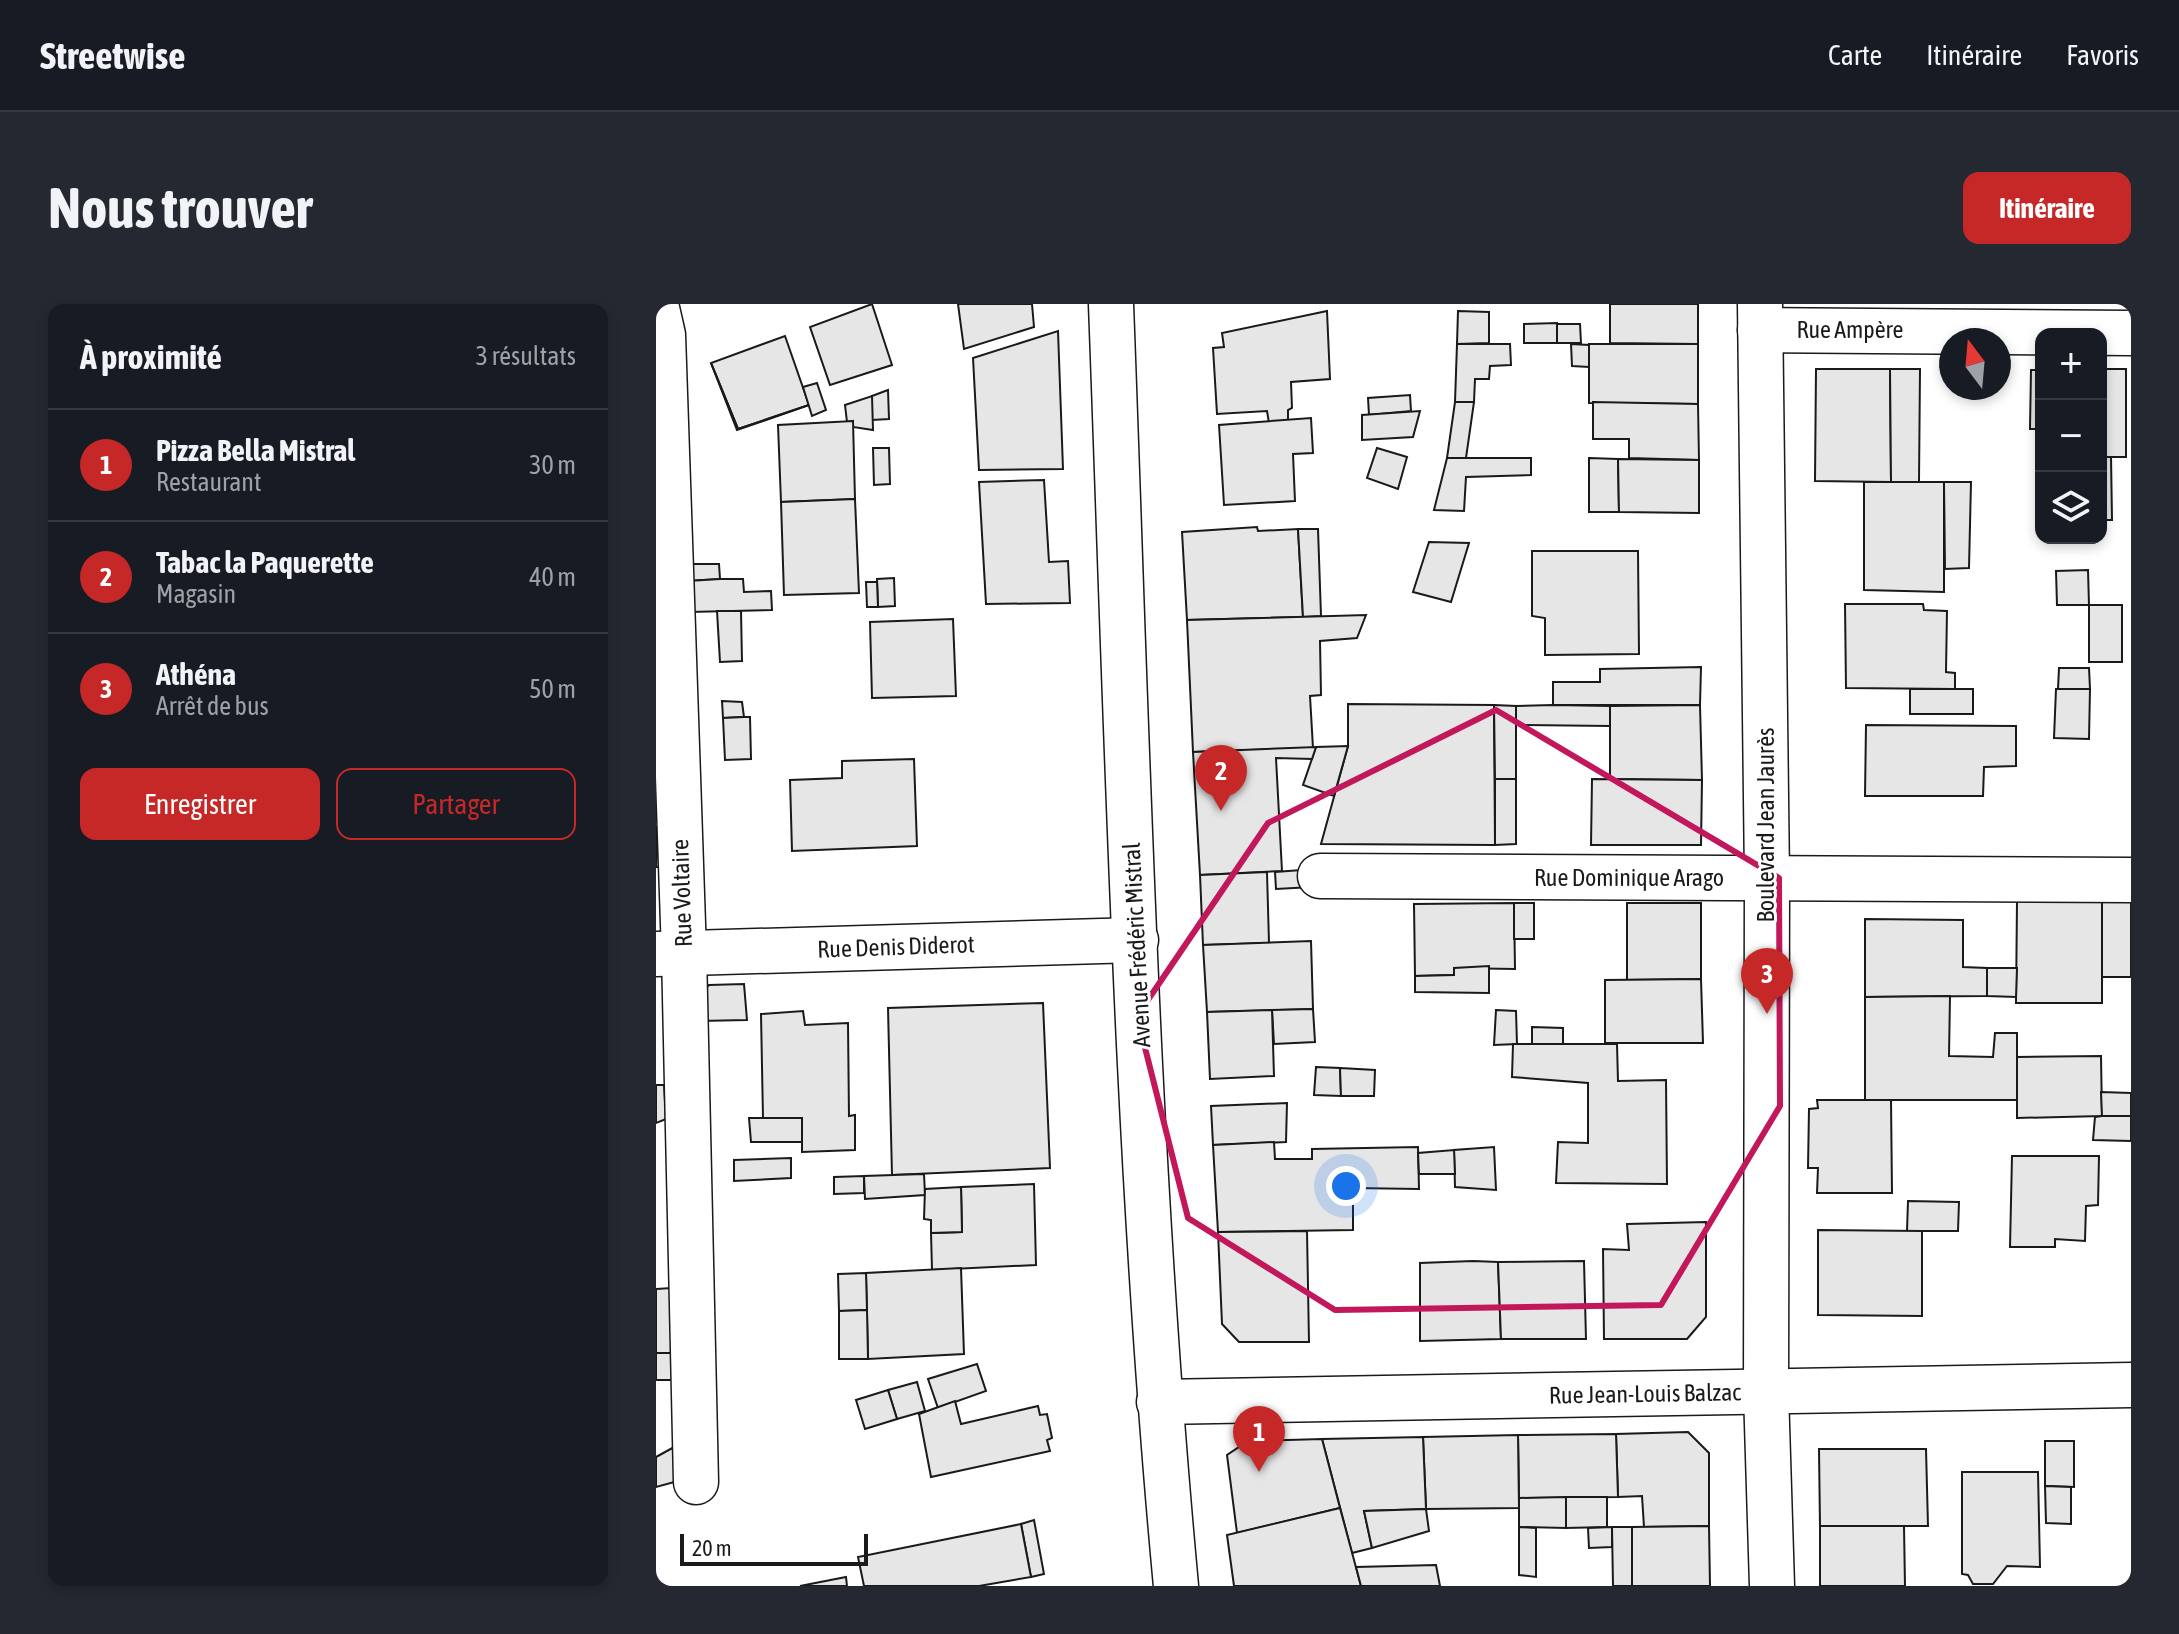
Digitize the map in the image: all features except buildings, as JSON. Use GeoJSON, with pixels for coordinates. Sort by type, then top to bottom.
{"type":"FeatureCollection","features":[{"type":"Feature","properties":{"kind":"street","name":"Rue Voltaire"},"geometry":{"type":"LineString","coordinates":[[656,304],[663,335],[670,954],[696,1482]]}},
{"type":"Feature","properties":{"kind":"street","name":"Avenue Frédéric Mistral"},"geometry":{"type":"LineString","coordinates":[[1111,304],[1136,940],[1159,1402],[1176,1586]]}},
{"type":"Feature","properties":{"kind":"street","name":"Rue Ampère"},"geometry":{"type":"LineString","coordinates":[[1760,317],[2131,333]]}},
{"type":"Feature","properties":{"kind":"street","name":"Boulevard Jean Jaurès"},"geometry":{"type":"LineString","coordinates":[[1760,317],[1767,879],[1766,1392],[1772,1586]]}},
{"type":"Feature","properties":{"kind":"street","name":"Rue Dominique Arago"},"geometry":{"type":"LineString","coordinates":[[1320,876],[2131,880]]}},
{"type":"Feature","properties":{"kind":"street","name":"Rue Denis Diderot"},"geometry":{"type":"LineString","coordinates":[[670,954],[1136,940]]}},
{"type":"Feature","properties":{"kind":"street","name":"Rue Jean-Louis Balzac"},"geometry":{"type":"LineString","coordinates":[[1159,1402],[2131,1385]]}},
{"type":"Feature","properties":{"kind":"highlighted area"},"geometry":{"type":"Polygon","coordinates":[[[1496,710],[1779,878],[1780,1106],[1661,1305],[1335,1310],[1188,1218],[1137,1016],[1268,823],[1496,710]]]}},
{"type":"Feature","properties":{"kind":"place","name":"Tabac la Paquerette"},"geometry":{"type":"Point","coordinates":[1221,811]}},
{"type":"Feature","properties":{"kind":"place","name":"Athéna"},"geometry":{"type":"Point","coordinates":[1767,1014]}},
{"type":"Feature","properties":{"kind":"place","name":"Pizza Bella Mistral"},"geometry":{"type":"Point","coordinates":[1259,1472]}}]}
